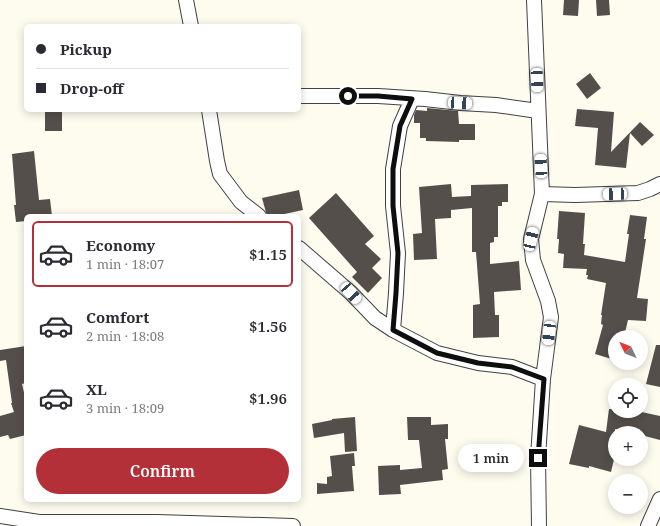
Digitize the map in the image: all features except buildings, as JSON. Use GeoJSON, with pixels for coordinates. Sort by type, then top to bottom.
{"type":"FeatureCollection","features":[{"type":"Feature","properties":{"kind":"street"},"geometry":{"type":"LineString","coordinates":[[186,0],[191,24]]}},
{"type":"Feature","properties":{"kind":"street"},"geometry":{"type":"LineString","coordinates":[[534,0],[542,194],[531,239],[533,260],[548,301],[551,317],[544,379],[538,458],[539,526]]}},
{"type":"Feature","properties":{"kind":"street"},"geometry":{"type":"LineString","coordinates":[[301,96],[378,96],[496,105],[538,111]]}},
{"type":"Feature","properties":{"kind":"street"},"geometry":{"type":"LineString","coordinates":[[393,330],[398,253],[393,206],[393,169],[400,126],[412,99]]}},
{"type":"Feature","properties":{"kind":"street"},"geometry":{"type":"LineString","coordinates":[[209,112],[220,174],[241,202],[256,214]]}},
{"type":"Feature","properties":{"kind":"street"},"geometry":{"type":"LineString","coordinates":[[638,193],[650,190],[660,184]]}},
{"type":"Feature","properties":{"kind":"street"},"geometry":{"type":"LineString","coordinates":[[542,194],[575,195],[638,193],[660,197]]}},
{"type":"Feature","properties":{"kind":"street"},"geometry":{"type":"LineString","coordinates":[[301,250],[351,293],[375,318],[393,330],[437,353],[478,363],[512,367],[544,379]]}},
{"type":"Feature","properties":{"kind":"street"},"geometry":{"type":"LineString","coordinates":[[648,526],[660,499]]}},
{"type":"Feature","properties":{"kind":"street"},"geometry":{"type":"LineString","coordinates":[[0,516],[39,522],[157,522],[293,526]]}},
{"type":"Feature","properties":{"kind":"route"},"geometry":{"type":"LineString","coordinates":[[348,96],[378,96],[412,99],[400,126],[393,169],[393,206],[398,253],[393,330],[437,353],[456,359],[512,367],[544,379],[538,458]]}}]}
